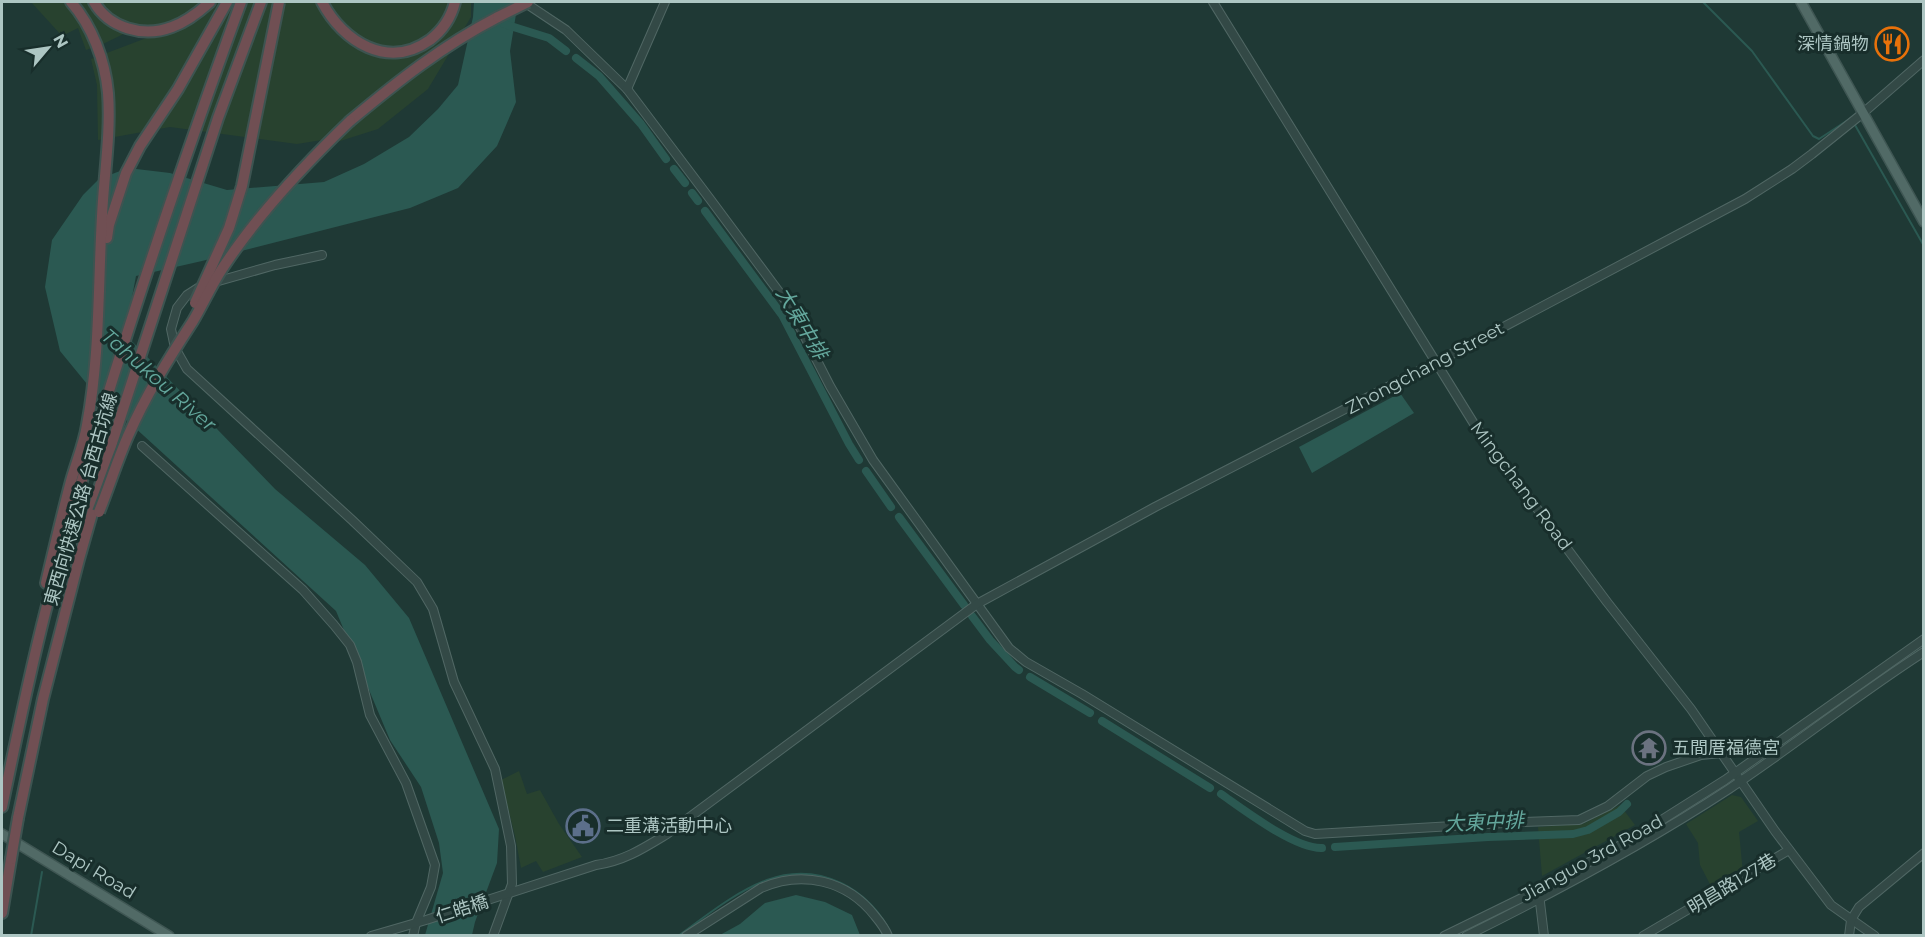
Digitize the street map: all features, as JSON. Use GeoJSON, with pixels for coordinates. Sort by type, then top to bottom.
{"type":"FeatureCollection","features":[{"type":"Feature","properties":{"kind":"highway"},"geometry":{"type":"LineString","coordinates":[[94,2],[111,20],[127,28],[148,32],[169,28],[210,2]]}},
{"type":"Feature","properties":{"kind":"highway"},"geometry":{"type":"LineString","coordinates":[[99,279],[106,254],[109,225],[126,173],[140,146],[178,89],[227,2]]}},
{"type":"Feature","properties":{"kind":"highway","name":"東西向快速公路 台西古坑線"},"geometry":{"type":"LineString","coordinates":[[2,807],[49,596],[108,390],[160,231],[241,2]]}},
{"type":"Feature","properties":{"kind":"highway","name":"東西向快速公路 台西古坑線"},"geometry":{"type":"LineString","coordinates":[[97,511],[113,440],[150,323],[218,118],[261,2]]}},
{"type":"Feature","properties":{"kind":"highway"},"geometry":{"type":"LineString","coordinates":[[2,913],[18,818],[43,699],[97,511],[127,437],[174,349],[229,228],[242,186],[279,2]]}},
{"type":"Feature","properties":{"kind":"highway"},"geometry":{"type":"LineString","coordinates":[[322,2],[334,22],[355,41],[369,48],[391,53],[408,51],[424,44],[440,32],[455,2]]}},
{"type":"Feature","properties":{"kind":"highway"},"geometry":{"type":"LineString","coordinates":[[174,349],[222,269],[252,228],[302,168],[350,121],[425,60],[472,30],[528,3]]}},
{"type":"Feature","properties":{"kind":"highway"},"geometry":{"type":"LineString","coordinates":[[2,807],[9,750],[57,535],[87,429],[97,348],[108,93],[96,45],[74,5]]}},
{"type":"Feature","properties":{"kind":"main road"},"geometry":{"type":"LineString","coordinates":[[1801,2],[1856,118],[1923,222]]}},
{"type":"Feature","properties":{"kind":"main road","name":"Dapi Road"},"geometry":{"type":"LineString","coordinates":[[2,834],[169,936]]}},
{"type":"Feature","properties":{"kind":"street"},"geometry":{"type":"LineString","coordinates":[[627,89],[665,2]]}},
{"type":"Feature","properties":{"kind":"street","name":"Mingchang Road"},"geometry":{"type":"LineString","coordinates":[[1213,2],[1476,427],[1607,602],[1691,709],[1789,850],[1831,905],[1875,936]]}},
{"type":"Feature","properties":{"kind":"street"},"geometry":{"type":"LineString","coordinates":[[528,3],[566,30],[627,89],[788,304],[830,386],[873,460],[1009,648],[1026,662],[1305,831],[1315,834],[1578,820],[1608,806],[1647,777],[1666,767],[1701,755],[1722,753]]}},
{"type":"Feature","properties":{"kind":"street","name":"Zhongchang Street"},"geometry":{"type":"LineString","coordinates":[[509,894],[638,852],[667,834],[977,604],[1155,507],[1479,340],[1745,198],[1792,169],[1923,60]]}},
{"type":"Feature","properties":{"kind":"street"},"geometry":{"type":"LineString","coordinates":[[322,255],[275,265],[201,286],[187,295],[177,308],[171,329],[175,348],[187,369],[417,582],[433,609],[454,682],[495,768],[511,846],[512,884],[493,936]]}},
{"type":"Feature","properties":{"kind":"street"},"geometry":{"type":"LineString","coordinates":[[142,446],[303,590],[350,645],[370,715],[406,783],[435,866],[431,887],[413,936]]}},
{"type":"Feature","properties":{"kind":"street","name":"Jianguo 3rd Road"},"geometry":{"type":"LineString","coordinates":[[1444,936],[1538,890],[1630,840],[1735,773],[1923,639]]}},
{"type":"Feature","properties":{"kind":"street","name":"Jianguo 3rd Road"},"geometry":{"type":"LineString","coordinates":[[1466,936],[1638,847],[1740,781],[1923,652]]}},
{"type":"Feature","properties":{"kind":"street","name":"明昌路127巷"},"geometry":{"type":"LineString","coordinates":[[1643,936],[1789,850]]}},
{"type":"Feature","properties":{"kind":"street"},"geometry":{"type":"LineString","coordinates":[[1849,936],[1851,920],[1859,907],[1923,853]]}},
{"type":"Feature","properties":{"kind":"street"},"geometry":{"type":"LineString","coordinates":[[686,936],[760,888],[794,879],[812,880],[838,886],[853,894],[867,905],[888,936]]}},
{"type":"Feature","properties":{"kind":"street"},"geometry":{"type":"LineString","coordinates":[[1538,890],[1541,899],[1544,936]]}},
{"type":"Feature","properties":{"kind":"street","name":"仁皓橋"},"geometry":{"type":"LineString","coordinates":[[370,936],[509,894]]}},
{"type":"Feature","properties":{"kind":"shaded area"},"geometry":{"type":"Polygon","coordinates":[[[31,2],[68,2],[75,10],[83,6],[80,2],[449,2],[443,19],[452,22],[460,2],[471,2],[471,17],[428,89],[378,129],[337,142],[353,124],[426,63],[422,57],[322,140],[297,144],[170,127],[98,140],[97,85],[91,59],[149,37],[144,24],[86,50],[78,28],[62,36],[31,2]]]}},
{"type":"Feature","properties":{"kind":"shaded area"},"geometry":{"type":"Polygon","coordinates":[[[519,771],[527,794],[540,790],[559,824],[582,857],[543,872],[536,861],[521,868],[501,780],[519,771]]]}},
{"type":"Feature","properties":{"kind":"shaded area"},"geometry":{"type":"Polygon","coordinates":[[[1732,795],[1741,797],[1758,821],[1739,832],[1743,873],[1713,890],[1700,865],[1698,843],[1686,824],[1732,795]]]}},
{"type":"Feature","properties":{"kind":"shaded area"},"geometry":{"type":"Polygon","coordinates":[[[1620,805],[1635,825],[1542,876],[1538,827],[1583,824],[1620,805]]]}},
{"type":"Feature","properties":{"kind":"water","name":"Tahukou River"},"geometry":{"type":"Polygon","coordinates":[[[474,2],[518,2],[510,51],[516,102],[497,146],[458,188],[410,208],[136,276],[125,334],[275,489],[365,565],[409,618],[499,829],[497,863],[472,935],[425,935],[443,873],[439,843],[421,787],[390,740],[336,611],[87,384],[60,351],[45,287],[52,240],[83,195],[99,179],[128,168],[170,173],[227,190],[324,182],[364,164],[409,137],[438,109],[458,85],[473,17],[474,2]]]}},
{"type":"Feature","properties":{"kind":"water"},"geometry":{"type":"Polygon","coordinates":[[[1400,393],[1414,413],[1312,473],[1299,447],[1400,393]]]}},
{"type":"Feature","properties":{"kind":"water"},"geometry":{"type":"Polygon","coordinates":[[[796,895],[825,902],[852,915],[860,935],[720,935],[740,924],[765,903],[796,895]]]}},
{"type":"Feature","properties":{"kind":"waterway"},"geometry":{"type":"LineString","coordinates":[[1703,2],[1752,51],[1813,136],[1819,139],[1851,118],[1924,246]]}},
{"type":"Feature","properties":{"kind":"waterway","name":"大東中排"},"geometry":{"type":"LineString","coordinates":[[504,24],[549,38],[566,51]]}},
{"type":"Feature","properties":{"kind":"waterway","name":"大東中排"},"geometry":{"type":"LineString","coordinates":[[576,58],[599,76],[641,124],[666,159]]}},
{"type":"Feature","properties":{"kind":"waterway","name":"大東中排"},"geometry":{"type":"LineString","coordinates":[[674,169],[685,183]]}},
{"type":"Feature","properties":{"kind":"waterway","name":"大東中排"},"geometry":{"type":"LineString","coordinates":[[692,193],[698,201]]}},
{"type":"Feature","properties":{"kind":"waterway","name":"大東中排"},"geometry":{"type":"LineString","coordinates":[[705,211],[782,315],[859,460]]}},
{"type":"Feature","properties":{"kind":"waterway","name":"大東中排"},"geometry":{"type":"LineString","coordinates":[[866,471],[891,507]]}},
{"type":"Feature","properties":{"kind":"waterway","name":"大東中排"},"geometry":{"type":"LineString","coordinates":[[899,517],[964,605]]}},
{"type":"Feature","properties":{"kind":"waterway","name":"大東中排"},"geometry":{"type":"LineString","coordinates":[[972,616],[990,640],[1019,670]]}},
{"type":"Feature","properties":{"kind":"waterway","name":"大東中排"},"geometry":{"type":"LineString","coordinates":[[1030,677],[1090,713]]}},
{"type":"Feature","properties":{"kind":"waterway","name":"大東中排"},"geometry":{"type":"LineString","coordinates":[[1102,721],[1210,788]]}},
{"type":"Feature","properties":{"kind":"waterway","name":"大東中排"},"geometry":{"type":"LineString","coordinates":[[1221,794],[1284,836],[1311,847],[1322,848]]}},
{"type":"Feature","properties":{"kind":"waterway","name":"大東中排"},"geometry":{"type":"LineString","coordinates":[[1335,847],[1573,834],[1588,830],[1619,812],[1627,804]]}},
{"type":"Feature","properties":{"kind":"waterway"},"geometry":{"type":"LineString","coordinates":[[31,936],[42,872]]}},
{"type":"Feature","properties":{"kind":"waterway"},"geometry":{"type":"LineString","coordinates":[[678,936],[721,905],[755,885],[786,875],[805,874],[841,883],[857,892],[883,919],[892,936]]}},
{"type":"Feature","properties":{"kind":"place","name":"深情鍋物"},"geometry":{"type":"Point","coordinates":[1892,44]}},
{"type":"Feature","properties":{"kind":"place","name":"五間厝福德宮"},"geometry":{"type":"Point","coordinates":[1649,748]}},
{"type":"Feature","properties":{"kind":"place","name":"二重溝活動中心"},"geometry":{"type":"Point","coordinates":[583,826]}}]}
